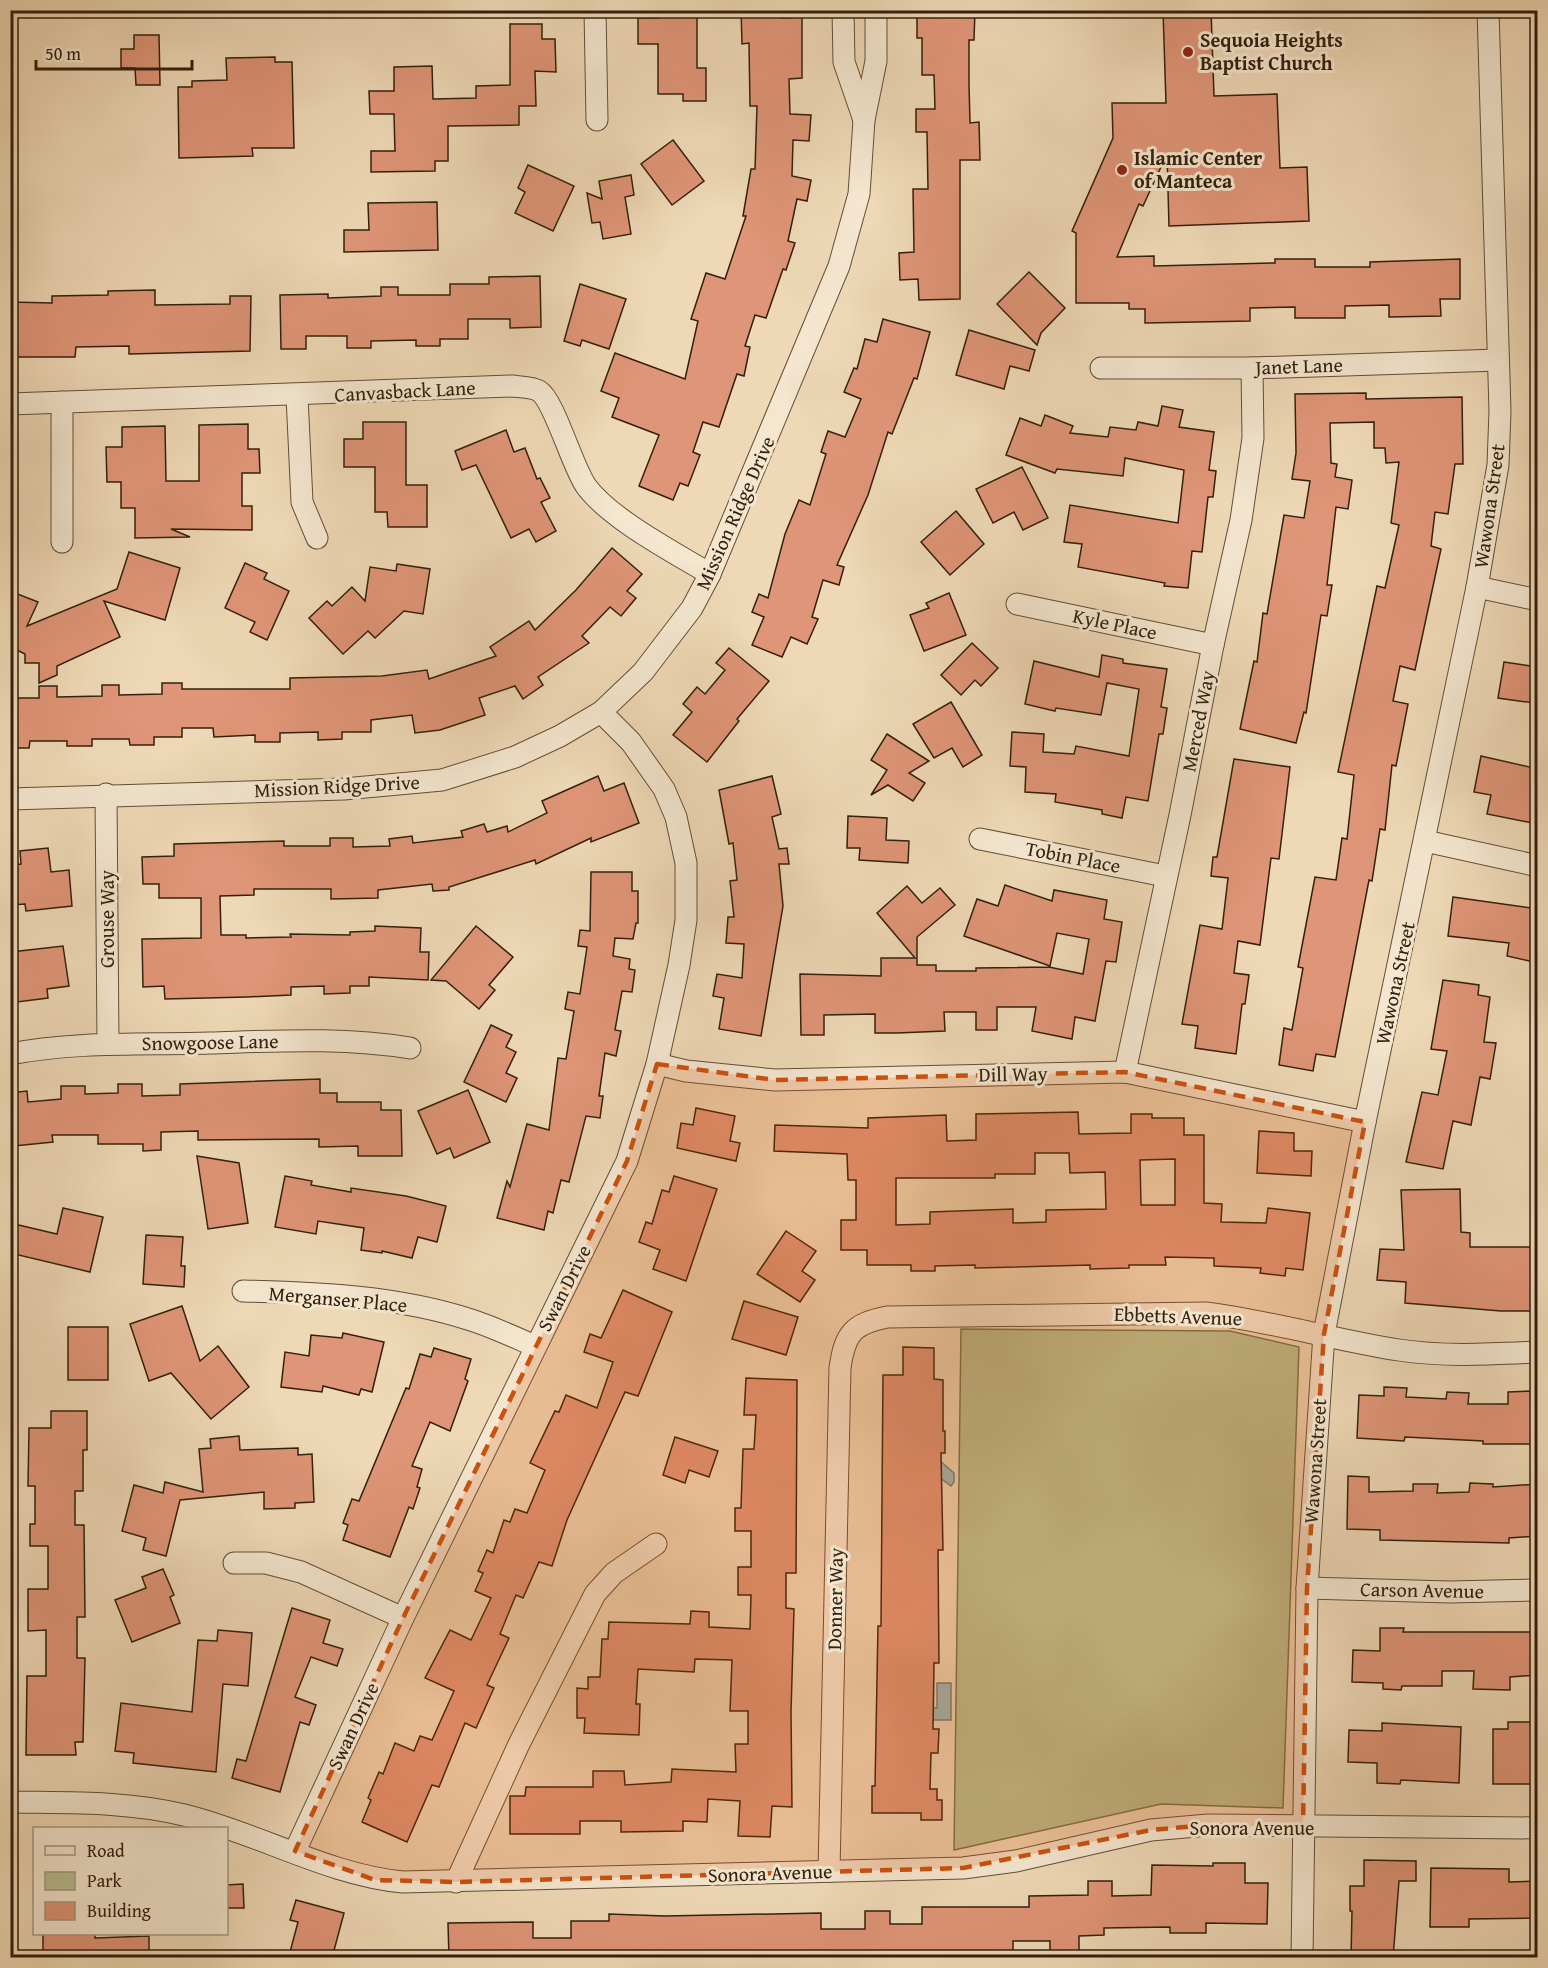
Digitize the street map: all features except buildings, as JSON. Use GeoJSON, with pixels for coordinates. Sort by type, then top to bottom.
{"type":"FeatureCollection","features":[{"type":"Feature","properties":{"kind":"street"},"geometry":{"type":"LineString","coordinates":[[595,10],[597,120]]}},
{"type":"Feature","properties":{"kind":"street","name":"Mission Ridge Drive"},"geometry":{"type":"LineString","coordinates":[[843,10],[844,62],[864,120]]}},
{"type":"Feature","properties":{"kind":"street","name":"Mission Ridge Drive"},"geometry":{"type":"LineString","coordinates":[[10,799],[106,794],[344,789],[442,780],[515,757],[560,736],[602,712],[643,672],[692,608],[710,574],[839,266],[859,194],[864,120],[876,61],[876,10]]}},
{"type":"Feature","properties":{"kind":"street","name":"Wawona Street"},"geometry":{"type":"LineString","coordinates":[[1302,1958],[1307,1588],[1324,1334],[1365,1122],[1477,588],[1498,465],[1498,360],[1488,10]]}},
{"type":"Feature","properties":{"kind":"street","name":"Janet Lane"},"geometry":{"type":"LineString","coordinates":[[1101,368],[1252,368],[1498,360]]}},
{"type":"Feature","properties":{"kind":"street","name":"Merced Way"},"geometry":{"type":"LineString","coordinates":[[1125,1072],[1241,520],[1253,438],[1252,368]]}},
{"type":"Feature","properties":{"kind":"street","name":"Canvasback Lane"},"geometry":{"type":"LineString","coordinates":[[10,404],[297,396],[512,386],[539,391],[548,400],[573,463],[587,487],[638,531],[710,574]]}},
{"type":"Feature","properties":{"kind":"street"},"geometry":{"type":"LineString","coordinates":[[297,396],[302,502],[317,538]]}},
{"type":"Feature","properties":{"kind":"street"},"geometry":{"type":"LineString","coordinates":[[62,402],[63,542]]}},
{"type":"Feature","properties":{"kind":"street"},"geometry":{"type":"LineString","coordinates":[[1477,588],[1538,600]]}},
{"type":"Feature","properties":{"kind":"street","name":"Kyle Place"},"geometry":{"type":"LineString","coordinates":[[1017,604],[1213,645]]}},
{"type":"Feature","properties":{"kind":"street","name":"Swan Drive"},"geometry":{"type":"LineString","coordinates":[[295,1851],[403,1618],[627,1161],[657,1064],[686,920],[686,863],[676,817],[664,789],[631,742],[602,712]]}},
{"type":"Feature","properties":{"kind":"street","name":"Grouse Way"},"geometry":{"type":"LineString","coordinates":[[106,794],[108,1044]]}},
{"type":"Feature","properties":{"kind":"street","name":"Tobin Place"},"geometry":{"type":"LineString","coordinates":[[980,839],[1165,876]]}},
{"type":"Feature","properties":{"kind":"street"},"geometry":{"type":"LineString","coordinates":[[1425,841],[1538,866]]}},
{"type":"Feature","properties":{"kind":"street","name":"Snowgoose Lane"},"geometry":{"type":"LineString","coordinates":[[10,1054],[46,1047],[306,1039],[369,1041],[410,1048]]}},
{"type":"Feature","properties":{"kind":"street","name":"Dill Way"},"geometry":{"type":"LineString","coordinates":[[657,1064],[686,1071],[775,1080],[1125,1072],[1365,1122]]}},
{"type":"Feature","properties":{"kind":"street","name":"Merganser Place"},"geometry":{"type":"LineString","coordinates":[[243,1291],[304,1293],[392,1301],[471,1319],[535,1346]]}},
{"type":"Feature","properties":{"kind":"street","name":"Ebbetts Avenue"},"geometry":{"type":"LineString","coordinates":[[854,1330],[864,1322],[887,1317],[1205,1313],[1250,1318],[1400,1350],[1468,1355],[1538,1352]]}},
{"type":"Feature","properties":{"kind":"street","name":"Donner Way"},"geometry":{"type":"LineString","coordinates":[[829,1871],[840,1368],[843,1347],[854,1330]]}},
{"type":"Feature","properties":{"kind":"street"},"geometry":{"type":"LineString","coordinates":[[456,1882],[519,1744],[595,1594],[614,1573],[657,1544]]}},
{"type":"Feature","properties":{"kind":"street"},"geometry":{"type":"LineString","coordinates":[[234,1563],[267,1563],[301,1572],[403,1618]]}},
{"type":"Feature","properties":{"kind":"street","name":"Carson Avenue"},"geometry":{"type":"LineString","coordinates":[[1307,1588],[1449,1592],[1538,1590]]}},
{"type":"Feature","properties":{"kind":"street","name":"Sonora Avenue"},"geometry":{"type":"LineString","coordinates":[[10,1802],[135,1805],[186,1815],[222,1827]]}},
{"type":"Feature","properties":{"kind":"street","name":"Sonora Avenue"},"geometry":{"type":"LineString","coordinates":[[228,1829],[295,1851],[350,1874],[375,1880],[456,1882],[963,1868],[1016,1861],[1150,1830],[1208,1825],[1303,1828],[1538,1828]]}},
{"type":"Feature","properties":{"kind":"highlighted area"},"geometry":{"type":"Polygon","coordinates":[[[657,1064],[775,1080],[1125,1072],[1365,1122],[1324,1334],[1307,1588],[1303,1828],[1208,1825],[1151,1830],[963,1868],[456,1882],[375,1880],[295,1851],[403,1618],[627,1161],[657,1064]]]}},
{"type":"Feature","properties":{"kind":"green space"},"geometry":{"type":"Polygon","coordinates":[[[961,1329],[1230,1331],[1299,1347],[1283,1808],[1161,1804],[954,1850],[961,1329]]]}},
{"type":"Feature","properties":{"kind":"water"},"geometry":{"type":"Polygon","coordinates":[[[939,1460],[954,1473],[954,1482],[951,1486],[939,1477],[939,1460]]]}},
{"type":"Feature","properties":{"kind":"water"},"geometry":{"type":"Polygon","coordinates":[[[937,1683],[951,1683],[951,1720],[929,1720],[929,1708],[937,1708],[937,1683]]]}},
{"type":"Feature","properties":{"kind":"place","name":"Sequoia Heights Baptist Church"},"geometry":{"type":"Point","coordinates":[1188,52]}},
{"type":"Feature","properties":{"kind":"place","name":"Islamic Center of Manteca"},"geometry":{"type":"Point","coordinates":[1122,170]}}]}
